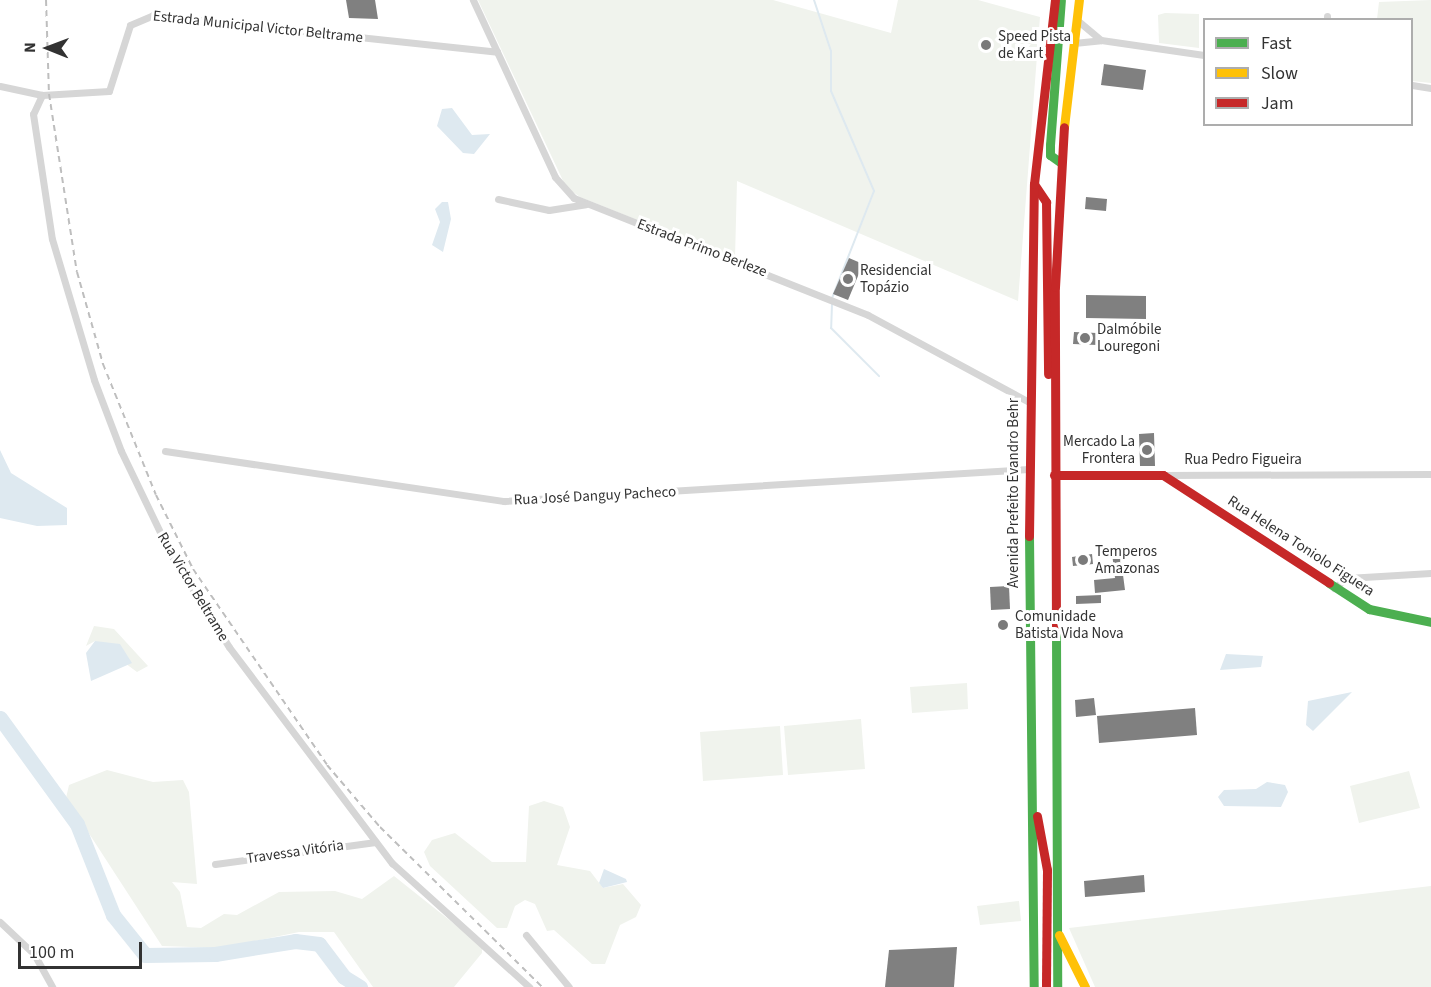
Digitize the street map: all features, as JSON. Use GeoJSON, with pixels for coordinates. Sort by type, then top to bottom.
{"type":"FeatureCollection","features":[{"type":"Feature","properties":{"kind":"main road","name":"Avenida Prefeito Evandro Behr"},"geometry":{"type":"LineString","coordinates":[[1034,987],[1029,402],[1034,184],[1054,0]]}},
{"type":"Feature","properties":{"kind":"main road"},"geometry":{"type":"LineString","coordinates":[[1060,162],[1050,155],[1050,145],[1061,0]]}},
{"type":"Feature","properties":{"kind":"main road"},"geometry":{"type":"LineString","coordinates":[[1056,987],[1054,407],[1060,162],[1079,0]]}},
{"type":"Feature","properties":{"kind":"main road"},"geometry":{"type":"LineString","coordinates":[[1034,184],[1046,195],[1044,337],[1054,407]]}},
{"type":"Feature","properties":{"kind":"main road","name":"Rua Pedro Figueira"},"geometry":{"type":"LineString","coordinates":[[1054,476],[1163,475]]}},
{"type":"Feature","properties":{"kind":"main road","name":"Rua Helena Toniolo Figuera"},"geometry":{"type":"LineString","coordinates":[[1163,475],[1334,588],[1379,612],[1431,622]]}},
{"type":"Feature","properties":{"kind":"main road"},"geometry":{"type":"LineString","coordinates":[[1031,785],[1047,870],[1046,987]]}},
{"type":"Feature","properties":{"kind":"main road"},"geometry":{"type":"LineString","coordinates":[[1056,927],[1085,987]]}},
{"type":"Feature","properties":{"kind":"street","name":"Estrada Primo Berleze"},"geometry":{"type":"LineString","coordinates":[[473,0],[555,177],[586,204],[868,315],[1029,402]]}},
{"type":"Feature","properties":{"kind":"street","name":"Estrada Municipal Victor Beltrame"},"geometry":{"type":"LineString","coordinates":[[0,86],[42,95],[109,91],[130,25],[153,15],[497,52]]}},
{"type":"Feature","properties":{"kind":"street"},"geometry":{"type":"LineString","coordinates":[[1077,20],[1101,40]]}},
{"type":"Feature","properties":{"kind":"street"},"geometry":{"type":"LineString","coordinates":[[1074,43],[1101,40],[1203,55]]}},
{"type":"Feature","properties":{"kind":"street"},"geometry":{"type":"LineString","coordinates":[[1413,85],[1431,88]]}},
{"type":"Feature","properties":{"kind":"street","name":"Rua Victor Beltrame"},"geometry":{"type":"LineString","coordinates":[[42,95],[33,114],[52,239],[94,380],[125,461],[171,555],[229,646],[375,842],[529,987]]}},
{"type":"Feature","properties":{"kind":"street"},"geometry":{"type":"LineString","coordinates":[[498,199],[549,210],[586,204]]}},
{"type":"Feature","properties":{"kind":"street","name":"Rua José Danguy Pacheco"},"geometry":{"type":"LineString","coordinates":[[165,451],[504,501],[1029,469]]}},
{"type":"Feature","properties":{"kind":"street","name":"Rua Pedro Figueira"},"geometry":{"type":"LineString","coordinates":[[1163,475],[1431,474]]}},
{"type":"Feature","properties":{"kind":"street"},"geometry":{"type":"LineString","coordinates":[[1334,588],[1347,578],[1431,573]]}},
{"type":"Feature","properties":{"kind":"street","name":"Travessa Vitória"},"geometry":{"type":"LineString","coordinates":[[215,864],[375,842]]}},
{"type":"Feature","properties":{"kind":"street"},"geometry":{"type":"LineString","coordinates":[[0,922],[34,954],[52,987]]}},
{"type":"Feature","properties":{"kind":"street"},"geometry":{"type":"LineString","coordinates":[[526,935],[569,987]]}},
{"type":"Feature","properties":{"kind":"shaded area"},"geometry":{"type":"Polygon","coordinates":[[[478,0],[773,0],[891,33],[898,0],[978,0],[1040,17],[1018,301],[737,181],[735,259],[580,197],[566,187],[478,0]]]}},
{"type":"Feature","properties":{"kind":"shaded area"},"geometry":{"type":"Polygon","coordinates":[[[1431,0],[1431,83],[1413,81],[1413,18],[1377,18],[1379,2],[1431,0]]]}},
{"type":"Feature","properties":{"kind":"shaded area"},"geometry":{"type":"Polygon","coordinates":[[[1165,13],[1199,14],[1199,48],[1159,43],[1158,15],[1165,13]]]}},
{"type":"Feature","properties":{"kind":"shaded area"},"geometry":{"type":"Polygon","coordinates":[[[452,108],[472,135],[490,134],[474,154],[463,153],[437,126],[442,109],[452,108]]]}},
{"type":"Feature","properties":{"kind":"shaded area"},"geometry":{"type":"Polygon","coordinates":[[[442,202],[448,202],[451,219],[443,252],[432,245],[440,222],[435,209],[442,202]]]}},
{"type":"Feature","properties":{"kind":"shaded area"},"geometry":{"type":"Polygon","coordinates":[[[0,450],[11,473],[67,508],[67,525],[37,526],[0,518],[0,450]]]}},
{"type":"Feature","properties":{"kind":"shaded area"},"geometry":{"type":"Polygon","coordinates":[[[94,626],[114,629],[148,666],[137,672],[95,641],[86,646],[94,626]]]}},
{"type":"Feature","properties":{"kind":"shaded area"},"geometry":{"type":"Polygon","coordinates":[[[95,641],[120,644],[132,663],[91,681],[86,653],[95,641]]]}},
{"type":"Feature","properties":{"kind":"shaded area"},"geometry":{"type":"Polygon","coordinates":[[[1226,654],[1263,656],[1261,667],[1220,670],[1226,654]]]}},
{"type":"Feature","properties":{"kind":"shaded area"},"geometry":{"type":"Polygon","coordinates":[[[967,683],[968,709],[912,713],[910,687],[967,683]]]}},
{"type":"Feature","properties":{"kind":"shaded area"},"geometry":{"type":"Polygon","coordinates":[[[1352,692],[1313,731],[1306,725],[1308,701],[1352,692]]]}},
{"type":"Feature","properties":{"kind":"shaded area"},"geometry":{"type":"Polygon","coordinates":[[[861,719],[865,769],[788,775],[784,726],[861,719]]]}},
{"type":"Feature","properties":{"kind":"shaded area"},"geometry":{"type":"Polygon","coordinates":[[[780,726],[783,775],[703,781],[700,732],[780,726]]]}},
{"type":"Feature","properties":{"kind":"shaded area"},"geometry":{"type":"Polygon","coordinates":[[[107,770],[153,782],[183,780],[189,792],[197,884],[172,882],[180,892],[187,927],[201,928],[224,914],[237,915],[279,892],[335,891],[362,899],[394,876],[482,946],[482,953],[454,987],[373,987],[334,932],[299,932],[221,948],[162,946],[66,798],[69,785],[107,770]]]}},
{"type":"Feature","properties":{"kind":"shaded area"},"geometry":{"type":"Polygon","coordinates":[[[1409,771],[1420,808],[1359,823],[1350,786],[1409,771]]]}},
{"type":"Feature","properties":{"kind":"shaded area"},"geometry":{"type":"Polygon","coordinates":[[[1267,782],[1285,785],[1288,792],[1281,807],[1224,806],[1218,797],[1224,790],[1256,789],[1267,782]]]}},
{"type":"Feature","properties":{"kind":"shaded area"},"geometry":{"type":"Polygon","coordinates":[[[544,801],[563,807],[570,827],[557,865],[590,871],[603,888],[623,884],[641,905],[636,917],[620,925],[605,964],[592,964],[554,930],[547,931],[535,904],[525,900],[515,906],[507,928],[497,928],[430,866],[424,852],[432,840],[455,833],[492,862],[526,862],[529,806],[544,801]]]}},
{"type":"Feature","properties":{"kind":"shaded area"},"geometry":{"type":"Polygon","coordinates":[[[604,869],[626,879],[627,882],[603,888],[599,883],[604,869]]]}},
{"type":"Feature","properties":{"kind":"shaded area"},"geometry":{"type":"Polygon","coordinates":[[[1431,886],[1431,987],[1095,987],[1069,928],[1431,886]]]}},
{"type":"Feature","properties":{"kind":"shaded area"},"geometry":{"type":"Polygon","coordinates":[[[1019,901],[1021,921],[980,925],[977,906],[1019,901]]]}},
{"type":"Feature","properties":{"kind":"building"},"geometry":{"type":"Polygon","coordinates":[[[346,0],[375,0],[378,19],[349,18],[346,0]]]}},
{"type":"Feature","properties":{"kind":"building"},"geometry":{"type":"Polygon","coordinates":[[[1104,64],[1146,70],[1143,90],[1101,85],[1104,64]]]}},
{"type":"Feature","properties":{"kind":"building"},"geometry":{"type":"Polygon","coordinates":[[[1086,197],[1107,199],[1106,211],[1085,209],[1086,197]]]}},
{"type":"Feature","properties":{"kind":"building","name":"Residencial Topázio"},"geometry":{"type":"Polygon","coordinates":[[[849,258],[863,264],[848,300],[833,294],[849,258]]]}},
{"type":"Feature","properties":{"kind":"building"},"geometry":{"type":"Polygon","coordinates":[[[1086,295],[1146,296],[1146,319],[1086,318],[1086,295]]]}},
{"type":"Feature","properties":{"kind":"building","name":"Dalmóbile Louregoni"},"geometry":{"type":"Polygon","coordinates":[[[1074,332],[1097,333],[1097,345],[1073,344],[1074,332]]]}},
{"type":"Feature","properties":{"kind":"building","name":"Mercado La Frontera"},"geometry":{"type":"Polygon","coordinates":[[[1154,433],[1155,466],[1140,466],[1139,434],[1154,433]]]}},
{"type":"Feature","properties":{"kind":"building"},"geometry":{"type":"Polygon","coordinates":[[[1120,552],[1125,590],[1095,593],[1094,580],[1115,578],[1112,553],[1120,552]]]}},
{"type":"Feature","properties":{"kind":"building","name":"Temperos Amazonas"},"geometry":{"type":"Polygon","coordinates":[[[1092,554],[1093,564],[1073,566],[1072,557],[1092,554]]]}},
{"type":"Feature","properties":{"kind":"building"},"geometry":{"type":"Polygon","coordinates":[[[1009,586],[1010,609],[991,610],[990,587],[1009,586]]]}},
{"type":"Feature","properties":{"kind":"building"},"geometry":{"type":"Polygon","coordinates":[[[1101,595],[1101,603],[1076,604],[1076,596],[1101,595]]]}},
{"type":"Feature","properties":{"kind":"building"},"geometry":{"type":"Polygon","coordinates":[[[1094,698],[1096,715],[1076,717],[1075,700],[1094,698]]]}},
{"type":"Feature","properties":{"kind":"building"},"geometry":{"type":"Polygon","coordinates":[[[1195,708],[1197,735],[1099,743],[1097,716],[1195,708]]]}},
{"type":"Feature","properties":{"kind":"building"},"geometry":{"type":"Polygon","coordinates":[[[1144,875],[1145,892],[1085,897],[1084,881],[1144,875]]]}},
{"type":"Feature","properties":{"kind":"building"},"geometry":{"type":"Polygon","coordinates":[[[957,947],[954,987],[885,987],[889,950],[957,947]]]}},
{"type":"Feature","properties":{"kind":"waterway"},"geometry":{"type":"LineString","coordinates":[[814,0],[831,51],[831,91],[874,191],[832,298]]}},
{"type":"Feature","properties":{"kind":"waterway"},"geometry":{"type":"LineString","coordinates":[[832,304],[831,328],[879,376]]}},
{"type":"Feature","properties":{"kind":"waterway"},"geometry":{"type":"LineString","coordinates":[[0,718],[77,824],[113,915],[145,955],[215,954],[295,941],[319,944],[344,977],[360,987]]}},
{"type":"Feature","properties":{"kind":"railway"},"geometry":{"type":"LineString","coordinates":[[46,0],[49,94],[77,272],[103,364],[156,495],[193,569],[327,765],[380,827],[542,987]]}},
{"type":"Feature","properties":{"kind":"traffic: fast"},"geometry":{"type":"LineString","coordinates":[[1060,162],[1050,155],[1050,145],[1061,0]]}},
{"type":"Feature","properties":{"kind":"traffic: fast"},"geometry":{"type":"LineString","coordinates":[[1029,536],[1034,987]]}},
{"type":"Feature","properties":{"kind":"traffic: fast"},"geometry":{"type":"LineString","coordinates":[[1329,583],[1369,609],[1431,622]]}},
{"type":"Feature","properties":{"kind":"traffic: fast"},"geometry":{"type":"LineString","coordinates":[[1056,631],[1057,987]]}},
{"type":"Feature","properties":{"kind":"traffic: slow"},"geometry":{"type":"LineString","coordinates":[[1064,127],[1079,0]]}},
{"type":"Feature","properties":{"kind":"traffic: slow"},"geometry":{"type":"LineString","coordinates":[[1059,935],[1085,987]]}},
{"type":"Feature","properties":{"kind":"traffic: jam"},"geometry":{"type":"LineString","coordinates":[[1029,536],[1034,184],[1055,0]]}},
{"type":"Feature","properties":{"kind":"traffic: jam"},"geometry":{"type":"LineString","coordinates":[[1056,631],[1055,287],[1064,127]]}},
{"type":"Feature","properties":{"kind":"traffic: jam"},"geometry":{"type":"LineString","coordinates":[[1034,184],[1046,202],[1048,374]]}},
{"type":"Feature","properties":{"kind":"traffic: jam"},"geometry":{"type":"LineString","coordinates":[[1054,475],[1163,475],[1329,583]]}},
{"type":"Feature","properties":{"kind":"traffic: jam"},"geometry":{"type":"LineString","coordinates":[[1037,816],[1047,870],[1046,987]]}},
{"type":"Feature","properties":{"kind":"place","name":"Speed Pista de Kart"},"geometry":{"type":"Point","coordinates":[986,45]}},
{"type":"Feature","properties":{"kind":"place","name":"Residencial Topázio"},"geometry":{"type":"Point","coordinates":[848,279]}},
{"type":"Feature","properties":{"kind":"place","name":"Dalmóbile Louregoni"},"geometry":{"type":"Point","coordinates":[1085,338]}},
{"type":"Feature","properties":{"kind":"place","name":"Mercado La Frontera"},"geometry":{"type":"Point","coordinates":[1147,450]}},
{"type":"Feature","properties":{"kind":"place","name":"Temperos Amazonas"},"geometry":{"type":"Point","coordinates":[1083,560]}},
{"type":"Feature","properties":{"kind":"place","name":"Comunidade Batista Vida Nova"},"geometry":{"type":"Point","coordinates":[1003,625]}}]}
